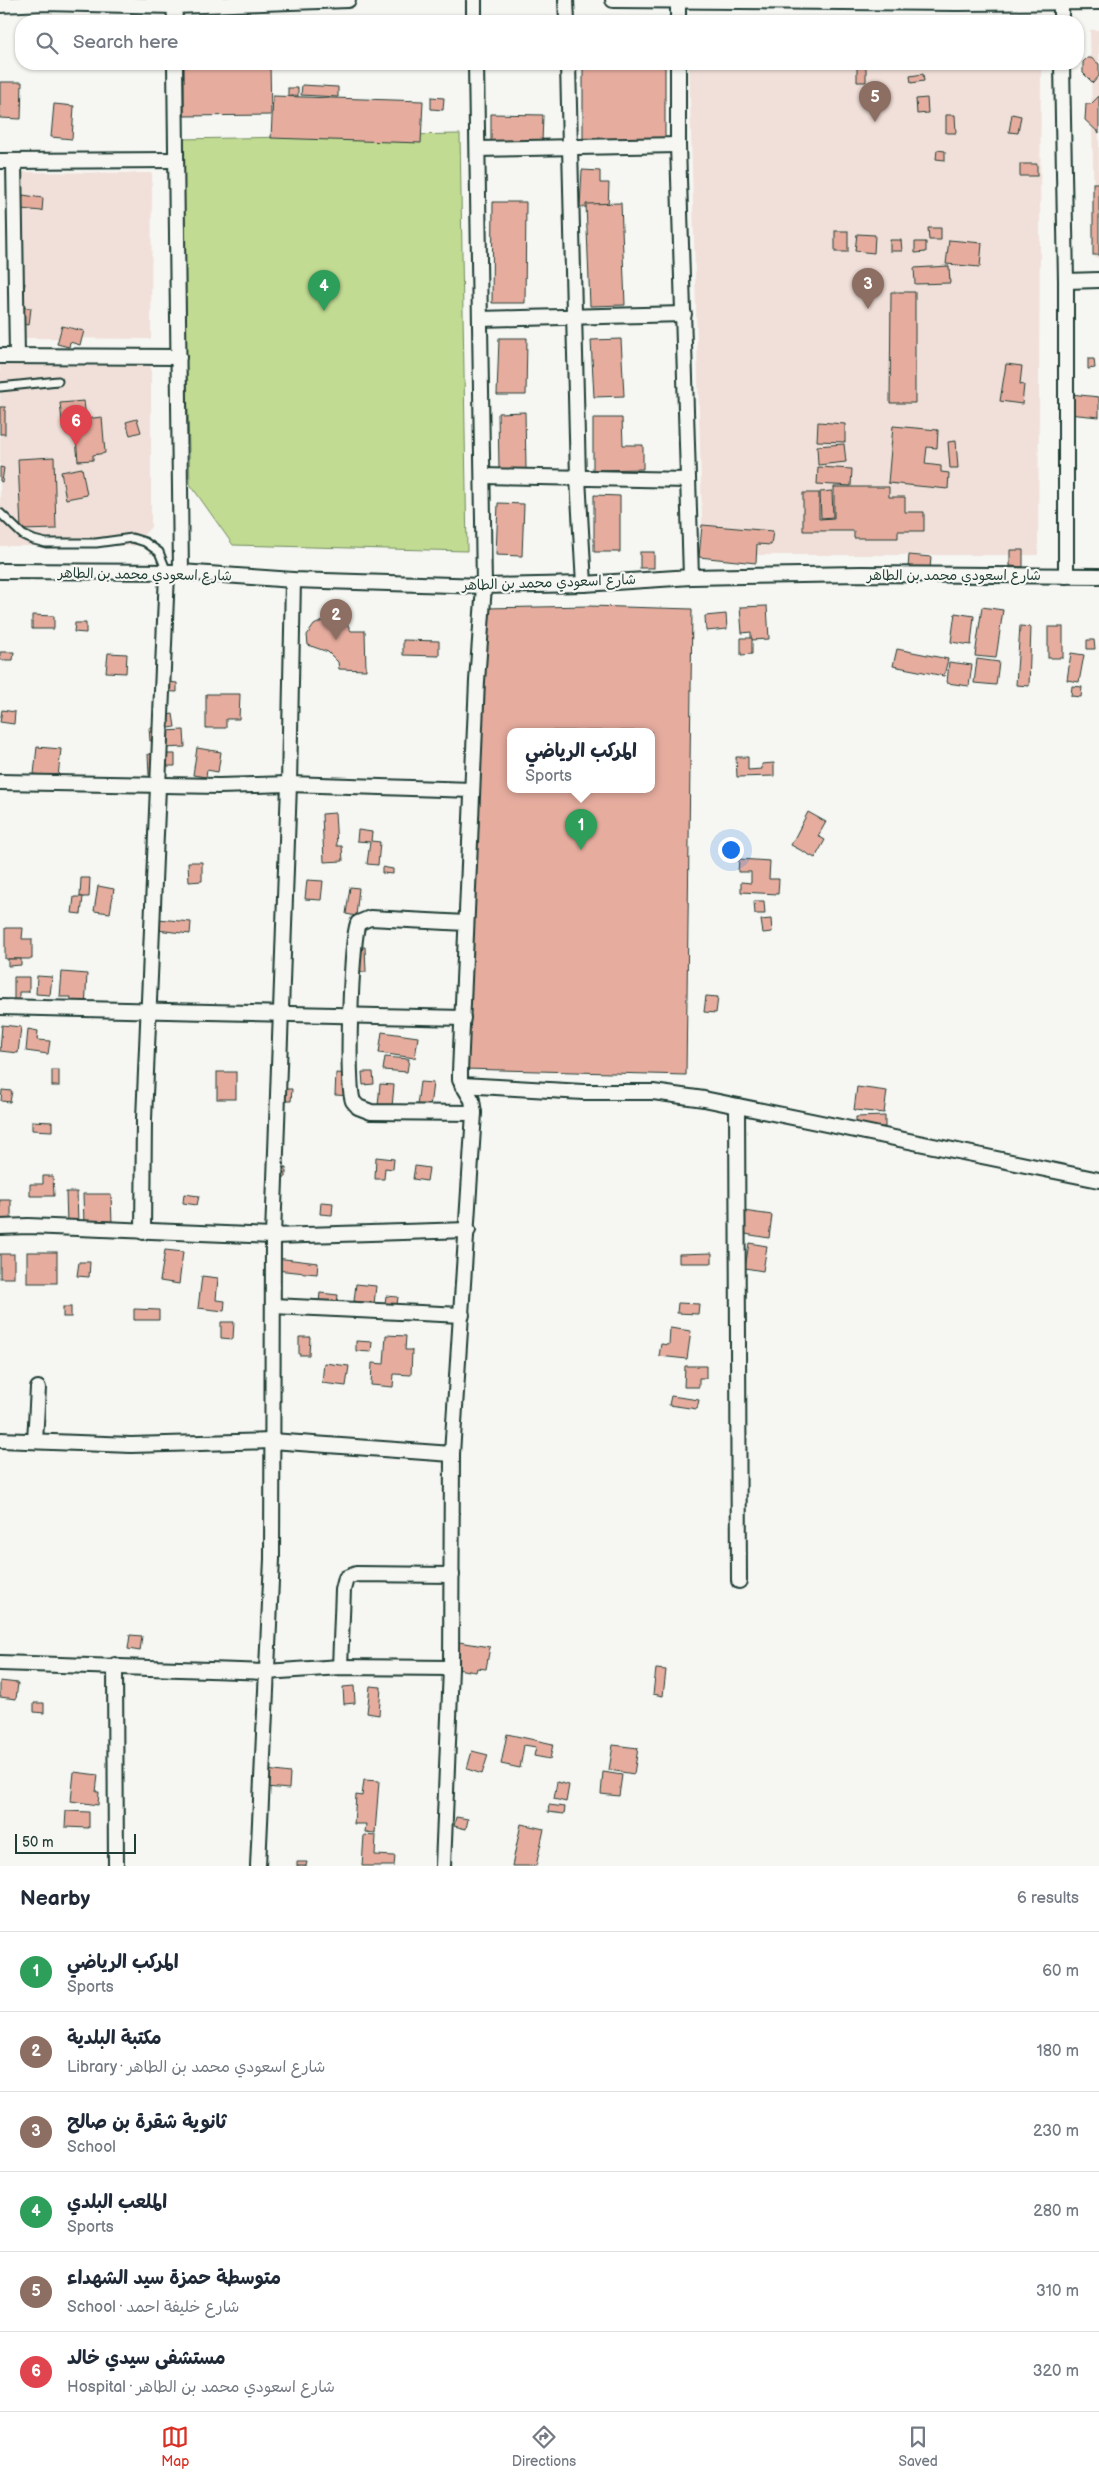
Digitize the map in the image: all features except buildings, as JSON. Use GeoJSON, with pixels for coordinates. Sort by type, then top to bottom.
{"type":"FeatureCollection","features":[{"type":"Feature","properties":{"kind":"street"},"geometry":{"type":"LineString","coordinates":[[0,5],[44,1],[174,3],[348,0]]}},
{"type":"Feature","properties":{"kind":"street"},"geometry":{"type":"LineString","coordinates":[[474,0],[474,15]]}},
{"type":"Feature","properties":{"kind":"street"},"geometry":{"type":"LineString","coordinates":[[566,0],[567,15]]}},
{"type":"Feature","properties":{"kind":"street"},"geometry":{"type":"LineString","coordinates":[[613,0],[678,2],[1099,2]]}},
{"type":"Feature","properties":{"kind":"street"},"geometry":{"type":"LineString","coordinates":[[678,2],[678,15]]}},
{"type":"Feature","properties":{"kind":"street"},"geometry":{"type":"LineString","coordinates":[[1061,2],[1061,15]]}},
{"type":"Feature","properties":{"kind":"street"},"geometry":{"type":"LineString","coordinates":[[143,1232],[157,786],[174,572],[180,357],[175,70]]}},
{"type":"Feature","properties":{"kind":"street"},"geometry":{"type":"LineString","coordinates":[[443,1866],[451,1668],[452,1454],[468,1230],[474,1113],[472,1100],[462,1085],[460,1072],[476,681],[484,586],[476,70]]}},
{"type":"Feature","properties":{"kind":"street"},"geometry":{"type":"LineString","coordinates":[[568,70],[578,478],[584,584]]}},
{"type":"Feature","properties":{"kind":"street"},"geometry":{"type":"LineString","coordinates":[[678,70],[678,145],[691,577]]}},
{"type":"Feature","properties":{"kind":"street"},"geometry":{"type":"LineString","coordinates":[[1062,70],[1066,281],[1066,576]]}},
{"type":"Feature","properties":{"kind":"street"},"geometry":{"type":"LineString","coordinates":[[478,149],[678,145]]}},
{"type":"Feature","properties":{"kind":"street"},"geometry":{"type":"LineString","coordinates":[[17,356],[7,162],[176,160]]}},
{"type":"Feature","properties":{"kind":"street"},"geometry":{"type":"LineString","coordinates":[[1066,281],[1099,280]]}},
{"type":"Feature","properties":{"kind":"street"},"geometry":{"type":"LineString","coordinates":[[480,319],[684,314]]}},
{"type":"Feature","properties":{"kind":"street"},"geometry":{"type":"LineString","coordinates":[[0,356],[180,357]]}},
{"type":"Feature","properties":{"kind":"street"},"geometry":{"type":"LineString","coordinates":[[483,476],[688,480]]}},
{"type":"Feature","properties":{"kind":"street","name":"شارع اسعودي محمد بن الطاهر"},"geometry":{"type":"LineString","coordinates":[[0,571],[174,572],[293,580],[484,586],[584,584],[691,577],[861,574],[1099,576]]}},
{"type":"Feature","properties":{"kind":"street"},"geometry":{"type":"LineString","coordinates":[[258,1866],[272,1559],[273,1236],[289,784],[293,580]]}},
{"type":"Feature","properties":{"kind":"street"},"geometry":{"type":"LineString","coordinates":[[0,782],[157,786],[289,784],[472,790]]}},
{"type":"Feature","properties":{"kind":"street"},"geometry":{"type":"LineString","coordinates":[[466,922],[363,919],[356,929],[350,1016],[352,1094],[358,1107],[371,1112],[474,1113]]}},
{"type":"Feature","properties":{"kind":"street"},"geometry":{"type":"LineString","coordinates":[[0,1007],[280,1012],[350,1016],[463,1018]]}},
{"type":"Feature","properties":{"kind":"street"},"geometry":{"type":"LineString","coordinates":[[462,1085],[583,1092],[653,1092],[737,1106],[1099,1180]]}},
{"type":"Feature","properties":{"kind":"street"},"geometry":{"type":"LineString","coordinates":[[737,1106],[739,1581]]}},
{"type":"Feature","properties":{"kind":"street"},"geometry":{"type":"LineString","coordinates":[[0,1227],[28,1226],[273,1236],[468,1230]]}},
{"type":"Feature","properties":{"kind":"street"},"geometry":{"type":"LineString","coordinates":[[273,1306],[462,1315]]}},
{"type":"Feature","properties":{"kind":"street"},"geometry":{"type":"LineString","coordinates":[[35,1440],[38,1388]]}},
{"type":"Feature","properties":{"kind":"street"},"geometry":{"type":"LineString","coordinates":[[0,1440],[130,1445],[272,1441],[452,1454]]}},
{"type":"Feature","properties":{"kind":"street"},"geometry":{"type":"LineString","coordinates":[[340,1667],[343,1590],[344,1582],[351,1575],[452,1575]]}},
{"type":"Feature","properties":{"kind":"street"},"geometry":{"type":"LineString","coordinates":[[0,1663],[115,1665],[266,1672],[340,1667],[451,1668]]}},
{"type":"Feature","properties":{"kind":"street"},"geometry":{"type":"LineString","coordinates":[[115,1665],[116,1866]]}},
{"type":"Feature","properties":{"kind":"lane"},"geometry":{"type":"LineString","coordinates":[[0,387],[58,381]]}},
{"type":"Feature","properties":{"kind":"lane"},"geometry":{"type":"LineString","coordinates":[[0,513],[23,535],[46,543],[96,543],[132,538],[145,542],[159,552],[174,572]]}},
{"type":"Feature","properties":{"kind":"shaded area"},"geometry":{"type":"Polygon","coordinates":[[[1090,30],[1099,30],[1099,258],[1095,258],[1090,30]]]}},
{"type":"Feature","properties":{"kind":"shaded area"},"geometry":{"type":"Polygon","coordinates":[[[689,70],[1041,70],[1038,555],[703,555],[689,70]]]}},
{"type":"Feature","properties":{"kind":"shaded area"},"geometry":{"type":"Polygon","coordinates":[[[22,172],[152,173],[151,339],[21,338],[22,172]]]}},
{"type":"Feature","properties":{"kind":"shaded area"},"geometry":{"type":"Polygon","coordinates":[[[0,365],[151,366],[151,527],[134,546],[0,546],[0,365]]]}},
{"type":"Feature","properties":{"kind":"green space"},"geometry":{"type":"Polygon","coordinates":[[[460,134],[467,551],[233,545],[190,484],[180,139],[460,134]]]}},
{"type":"Feature","properties":{"kind":"place","name":"متوسطة حمزة سيد الشهداء"},"geometry":{"type":"Point","coordinates":[875,122]}},
{"type":"Feature","properties":{"kind":"place","name":"ثانوية شقرة بن صالح"},"geometry":{"type":"Point","coordinates":[868,309]}},
{"type":"Feature","properties":{"kind":"place","name":"الملعب البلدي"},"geometry":{"type":"Point","coordinates":[324,311]}},
{"type":"Feature","properties":{"kind":"place","name":"مستشفى سيدي خالد"},"geometry":{"type":"Point","coordinates":[76,446]}},
{"type":"Feature","properties":{"kind":"place","name":"مكتبة البلدية"},"geometry":{"type":"Point","coordinates":[336,640]}},
{"type":"Feature","properties":{"kind":"place","name":"المركب الرياضي"},"geometry":{"type":"Point","coordinates":[581,850]}}]}
